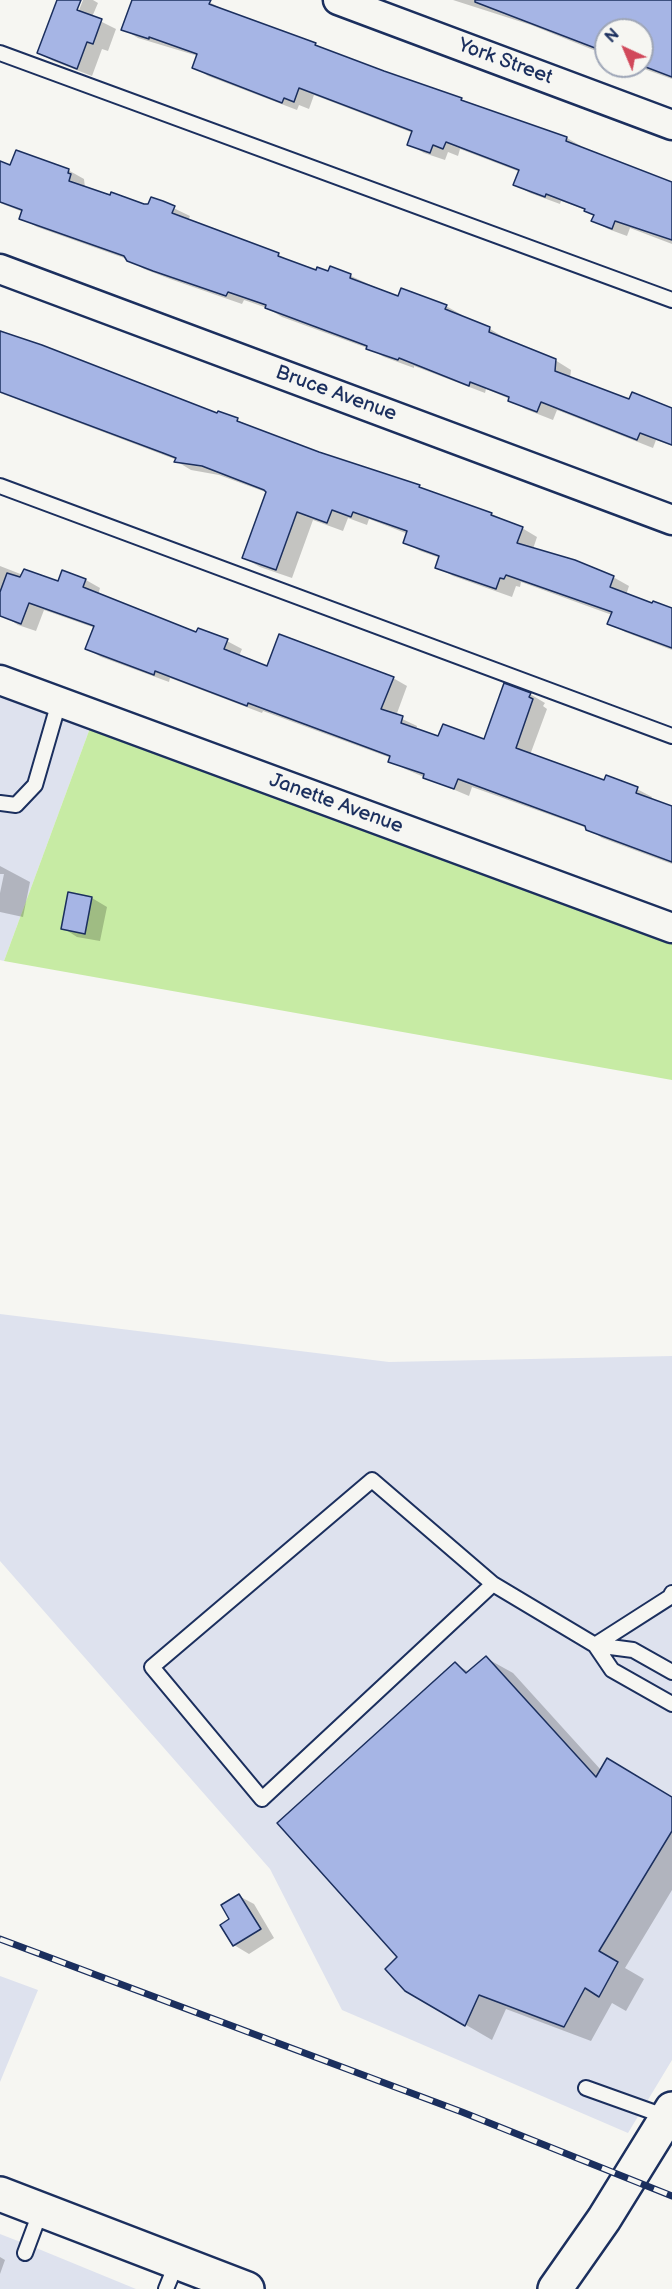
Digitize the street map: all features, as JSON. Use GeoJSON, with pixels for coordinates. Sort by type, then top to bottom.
{"type":"FeatureCollection","features":[{"type":"Feature","properties":{"kind":"main road"},"geometry":{"type":"LineString","coordinates":[[555,2289],[604,2219],[669,2113]]}},
{"type":"Feature","properties":{"kind":"main road"},"geometry":{"type":"LineString","coordinates":[[0,2194],[41,2210],[171,2275],[247,2289]]}},
{"type":"Feature","properties":{"kind":"street","name":"York Street"},"geometry":{"type":"LineString","coordinates":[[338,0],[672,125]]}},
{"type":"Feature","properties":{"kind":"street","name":"Bruce Avenue"},"geometry":{"type":"LineString","coordinates":[[0,268],[672,519]]}},
{"type":"Feature","properties":{"kind":"street","name":"Janette Avenue"},"geometry":{"type":"LineString","coordinates":[[0,680],[672,928]]}},
{"type":"Feature","properties":{"kind":"lane"},"geometry":{"type":"LineString","coordinates":[[0,53],[672,300]]}},
{"type":"Feature","properties":{"kind":"lane"},"geometry":{"type":"LineString","coordinates":[[0,486],[672,736]]}},
{"type":"Feature","properties":{"kind":"lane"},"geometry":{"type":"LineString","coordinates":[[0,803],[16,805],[34,785],[59,702]]}},
{"type":"Feature","properties":{"kind":"lane"},"geometry":{"type":"LineString","coordinates":[[493,1584],[262,1799],[152,1667],[372,1480],[493,1584],[595,1645],[633,1650],[672,1672]]}},
{"type":"Feature","properties":{"kind":"lane"},"geometry":{"type":"LineString","coordinates":[[595,1645],[671,1596]]}},
{"type":"Feature","properties":{"kind":"lane"},"geometry":{"type":"LineString","coordinates":[[595,1645],[612,1670],[672,1704]]}},
{"type":"Feature","properties":{"kind":"lane"},"geometry":{"type":"LineString","coordinates":[[586,2088],[669,2113]]}},
{"type":"Feature","properties":{"kind":"lane"},"geometry":{"type":"LineString","coordinates":[[25,2253],[41,2210]]}},
{"type":"Feature","properties":{"kind":"shaded area"},"geometry":{"type":"Polygon","coordinates":[[[0,685],[93,720],[4,961],[0,960],[0,685]]]}},
{"type":"Feature","properties":{"kind":"shaded area"},"geometry":{"type":"Polygon","coordinates":[[[0,1314],[389,1362],[672,1356],[672,2060],[628,2133],[342,2010],[270,1869],[0,1561],[0,1314]]]}},
{"type":"Feature","properties":{"kind":"shaded area"},"geometry":{"type":"Polygon","coordinates":[[[0,1976],[38,1990],[0,2082],[0,1976]]]}},
{"type":"Feature","properties":{"kind":"shaded area"},"geometry":{"type":"Polygon","coordinates":[[[0,2234],[41,2250],[136,2289],[0,2289],[0,2234]]]}},
{"type":"Feature","properties":{"kind":"green space"},"geometry":{"type":"Polygon","coordinates":[[[93,720],[672,940],[672,1080],[4,961],[93,720]]]}},
{"type":"Feature","properties":{"kind":"building"},"geometry":{"type":"Polygon","coordinates":[[[57,0],[81,0],[77,10],[102,19],[93,44],[87,42],[77,69],[37,53],[57,0]]]}},
{"type":"Feature","properties":{"kind":"building"},"geometry":{"type":"Polygon","coordinates":[[[132,0],[211,0],[209,4],[316,43],[315,45],[384,71],[462,98],[461,100],[567,137],[566,141],[672,182],[672,240],[615,221],[612,229],[591,221],[594,215],[584,211],[585,209],[546,194],[545,197],[513,185],[519,170],[446,142],[443,149],[433,145],[430,153],[407,145],[412,131],[299,88],[294,102],[284,98],[282,103],[192,68],[197,54],[121,30],[132,0]]]}},
{"type":"Feature","properties":{"kind":"building"},"geometry":{"type":"Polygon","coordinates":[[[475,0],[672,0],[672,77],[654,70],[654,18],[594,18],[594,48],[475,2],[475,0]]]}},
{"type":"Feature","properties":{"kind":"building"},"geometry":{"type":"Polygon","coordinates":[[[16,150],[69,169],[68,173],[71,174],[69,181],[144,204],[148,204],[151,197],[163,201],[175,206],[172,213],[279,253],[278,256],[316,270],[317,267],[328,271],[330,266],[351,274],[350,278],[398,296],[401,288],[447,305],[445,309],[490,327],[489,332],[556,359],[555,371],[629,399],[632,392],[672,408],[672,445],[640,433],[637,440],[541,402],[537,412],[508,401],[509,397],[470,382],[469,386],[399,358],[398,360],[366,349],[367,346],[265,308],[266,305],[228,292],[226,296],[153,271],[127,261],[124,256],[19,219],[22,210],[0,202],[0,161],[10,165],[16,150]]]}},
{"type":"Feature","properties":{"kind":"building"},"geometry":{"type":"Polygon","coordinates":[[[0,331],[217,413],[218,411],[238,418],[237,421],[319,452],[420,485],[419,487],[492,513],[491,515],[523,527],[517,543],[575,560],[614,576],[610,587],[672,608],[672,648],[607,624],[612,612],[506,575],[504,579],[500,578],[496,589],[435,568],[439,556],[403,543],[407,531],[353,512],[351,517],[332,510],[327,523],[297,512],[276,570],[242,558],[266,492],[264,490],[202,466],[174,462],[176,458],[0,392],[0,331]]]}},
{"type":"Feature","properties":{"kind":"building"},"geometry":{"type":"Polygon","coordinates":[[[24,569],[58,581],[62,570],[86,579],[83,587],[196,632],[198,628],[228,639],[224,649],[267,666],[279,634],[394,677],[381,709],[403,716],[401,723],[438,736],[443,724],[484,739],[504,683],[531,693],[529,697],[533,699],[516,748],[604,780],[606,775],[638,787],[636,793],[672,806],[672,862],[586,830],[585,826],[458,779],[454,789],[423,778],[424,774],[388,762],[390,756],[248,703],[247,706],[155,671],[154,675],[85,649],[94,626],[29,603],[21,624],[0,616],[0,592],[7,573],[20,577],[24,569]]]}},
{"type":"Feature","properties":{"kind":"building"},"geometry":{"type":"Polygon","coordinates":[[[68,892],[92,897],[85,934],[61,929],[68,892]]]}},
{"type":"Feature","properties":{"kind":"building"},"geometry":{"type":"Polygon","coordinates":[[[486,1656],[596,1777],[607,1758],[672,1797],[672,1831],[599,1951],[618,1962],[599,1997],[585,1988],[564,2027],[479,1995],[465,2026],[405,1991],[385,1969],[397,1957],[277,1823],[455,1662],[466,1673],[486,1656]]]}},
{"type":"Feature","properties":{"kind":"building"},"geometry":{"type":"Polygon","coordinates":[[[239,1894],[261,1929],[233,1946],[220,1925],[229,1919],[221,1905],[239,1894]]]}},
{"type":"Feature","properties":{"kind":"railway"},"geometry":{"type":"LineString","coordinates":[[0,1939],[462,2112],[672,2196]]}}]}
